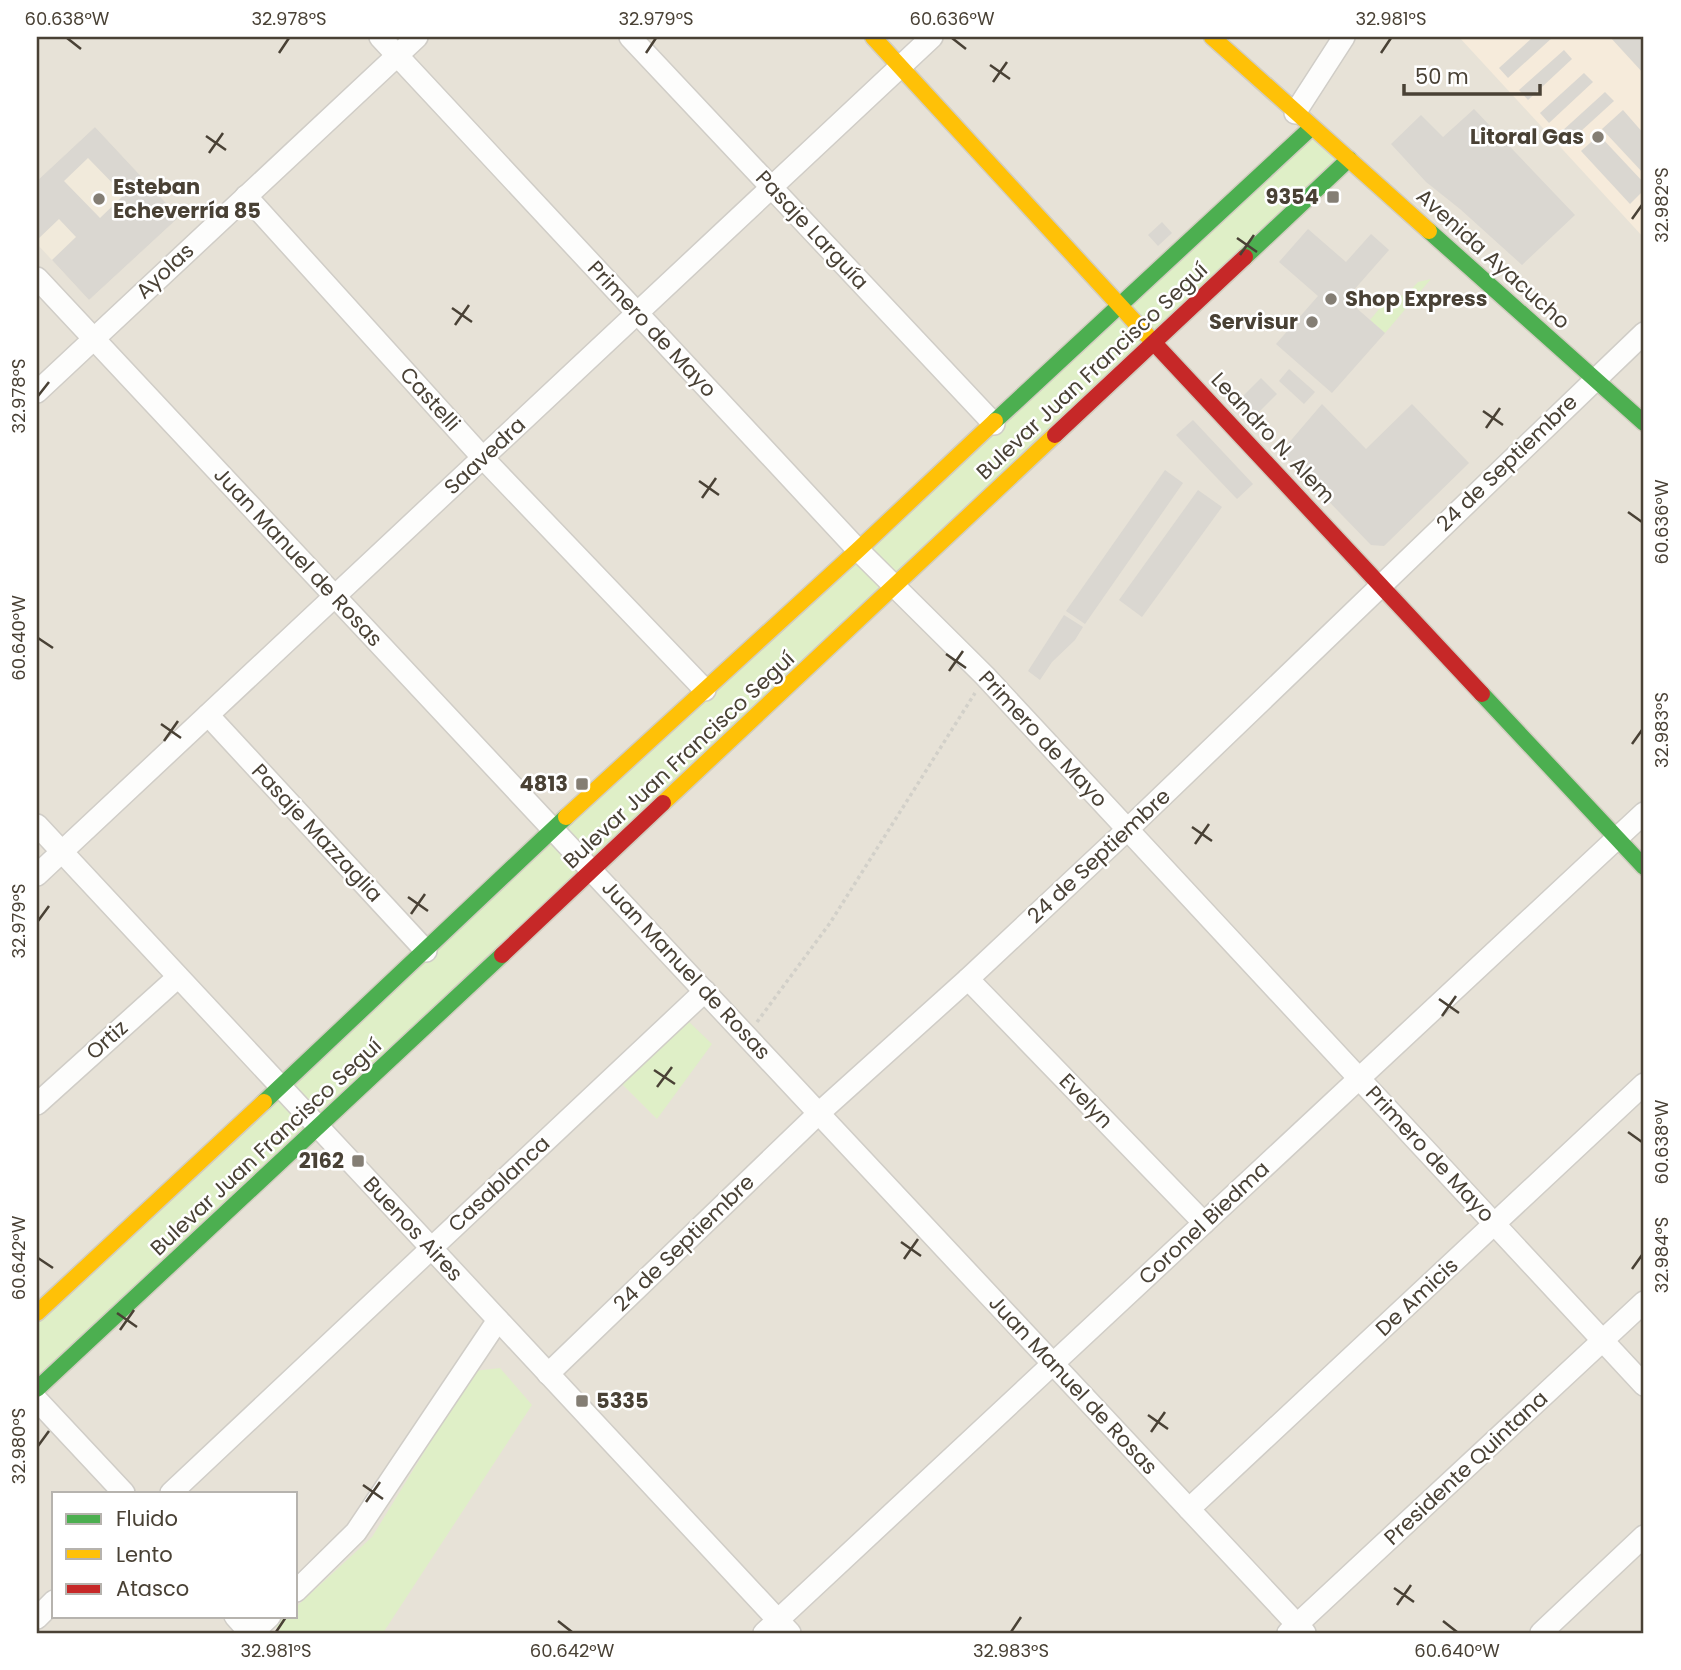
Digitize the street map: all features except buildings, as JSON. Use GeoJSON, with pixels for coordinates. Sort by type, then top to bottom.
{"type":"FeatureCollection","features":[{"type":"Feature","properties":{"kind":"main road","name":"Leandro N. Alem"},"geometry":{"type":"LineString","coordinates":[[873,37],[1118,305],[1155,341],[1644,867]]}},
{"type":"Feature","properties":{"kind":"main road","name":"Avenida Ayacucho"},"geometry":{"type":"LineString","coordinates":[[1212,37],[1644,423]]}},
{"type":"Feature","properties":{"kind":"main road","name":"Bulevar Juan Francisco Seguí"},"geometry":{"type":"LineString","coordinates":[[37,1313],[553,829],[858,550],[1312,127]]}},
{"type":"Feature","properties":{"kind":"main road","name":"Bulevar Juan Francisco Seguí"},"geometry":{"type":"LineString","coordinates":[[37,1389],[1349,159]]}},
{"type":"Feature","properties":{"kind":"street","name":"Primero de Mayo"},"geometry":{"type":"LineString","coordinates":[[380,37],[858,550],[985,676],[1644,1385]]}},
{"type":"Feature","properties":{"kind":"street","name":"Ayolas"},"geometry":{"type":"LineString","coordinates":[[37,392],[417,37]]}},
{"type":"Feature","properties":{"kind":"street","name":"Pasaje Larguía"},"geometry":{"type":"LineString","coordinates":[[630,37],[994,424]]}},
{"type":"Feature","properties":{"kind":"street","name":"Saavedra"},"geometry":{"type":"LineString","coordinates":[[37,875],[932,37]]}},
{"type":"Feature","properties":{"kind":"street"},"geometry":{"type":"LineString","coordinates":[[1295,113],[1345,37]]}},
{"type":"Feature","properties":{"kind":"street","name":"Castelli"},"geometry":{"type":"LineString","coordinates":[[246,196],[483,458],[705,690]]}},
{"type":"Feature","properties":{"kind":"street","name":"Juan Manuel de Rosas"},"geometry":{"type":"LineString","coordinates":[[37,278],[1054,1364],[1297,1630]]}},
{"type":"Feature","properties":{"kind":"street","name":"24 de Septiembre"},"geometry":{"type":"LineString","coordinates":[[548,1374],[819,1113],[968,979],[1128,829],[1644,332]]}},
{"type":"Feature","properties":{"kind":"street","name":"Pasaje Mazzaglia"},"geometry":{"type":"LineString","coordinates":[[208,715],[426,951]]}},
{"type":"Feature","properties":{"kind":"street","name":"Coronel Biedma"},"geometry":{"type":"LineString","coordinates":[[777,1629],[1054,1364],[1644,813]]}},
{"type":"Feature","properties":{"kind":"street","name":"Buenos Aires"},"geometry":{"type":"LineString","coordinates":[[37,825],[548,1374],[777,1629]]}},
{"type":"Feature","properties":{"kind":"street","name":"Ortiz"},"geometry":{"type":"LineString","coordinates":[[37,1104],[178,977]]}},
{"type":"Feature","properties":{"kind":"street","name":"Evelyn"},"geometry":{"type":"LineString","coordinates":[[968,979],[1205,1223]]}},
{"type":"Feature","properties":{"kind":"street","name":"Casablanca"},"geometry":{"type":"LineString","coordinates":[[172,1492],[705,991]]}},
{"type":"Feature","properties":{"kind":"street","name":"De Amicis"},"geometry":{"type":"LineString","coordinates":[[1189,1509],[1644,1084]]}},
{"type":"Feature","properties":{"kind":"street","name":"Presidente Quintana"},"geometry":{"type":"LineString","coordinates":[[1297,1630],[1644,1302]]}},
{"type":"Feature","properties":{"kind":"street"},"geometry":{"type":"LineString","coordinates":[[298,1589],[356,1532],[498,1320]]}},
{"type":"Feature","properties":{"kind":"street"},"geometry":{"type":"LineString","coordinates":[[37,1400],[123,1492]]}},
{"type":"Feature","properties":{"kind":"street"},"geometry":{"type":"LineString","coordinates":[[1541,1633],[1644,1536]]}},
{"type":"Feature","properties":{"kind":"street"},"geometry":{"type":"LineString","coordinates":[[37,1618],[52,1603]]}},
{"type":"Feature","properties":{"kind":"street"},"geometry":{"type":"LineString","coordinates":[[237,1618],[251,1633],[268,1618]]}},
{"type":"Feature","properties":{"kind":"path"},"geometry":{"type":"LineString","coordinates":[[747,1036],[830,923],[985,676]]}},
{"type":"Feature","properties":{"kind":"shaded area"},"geometry":{"type":"Polygon","coordinates":[[[37,37],[1644,37],[1644,1633],[37,1633],[37,37]]]}},
{"type":"Feature","properties":{"kind":"shaded area","name":"Litoral Gas"},"geometry":{"type":"Polygon","coordinates":[[[1459,37],[1644,37],[1644,238],[1459,37]]]}},
{"type":"Feature","properties":{"kind":"shaded area","name":"Esteban Echeverría 85"},"geometry":{"type":"Polygon","coordinates":[[[95,127],[179,217],[89,300],[37,244],[37,181],[95,127]]]}},
{"type":"Feature","properties":{"kind":"green space"},"geometry":{"type":"Polygon","coordinates":[[[1312,127],[1349,159],[37,1389],[37,1313],[1312,127]]]}},
{"type":"Feature","properties":{"kind":"green space"},"geometry":{"type":"Polygon","coordinates":[[[1431,279],[1385,333],[1370,320],[1384,303],[1390,308],[1418,282],[1431,279]]]}},
{"type":"Feature","properties":{"kind":"green space"},"geometry":{"type":"Polygon","coordinates":[[[686,1019],[712,1044],[657,1119],[620,1082],[686,1019]]]}},
{"type":"Feature","properties":{"kind":"green space"},"geometry":{"type":"Polygon","coordinates":[[[500,1368],[532,1405],[383,1633],[282,1633],[275,1625],[284,1618],[298,1618],[298,1605],[372,1537],[474,1371],[500,1368]]]}},
{"type":"Feature","properties":{"kind":"traffic: fast"},"geometry":{"type":"LineString","coordinates":[[995,421],[1312,127]]}},
{"type":"Feature","properties":{"kind":"traffic: fast"},"geometry":{"type":"LineString","coordinates":[[1245,257],[1349,159]]}},
{"type":"Feature","properties":{"kind":"traffic: fast"},"geometry":{"type":"LineString","coordinates":[[1429,231],[1644,423]]}},
{"type":"Feature","properties":{"kind":"traffic: fast"},"geometry":{"type":"LineString","coordinates":[[1482,694],[1644,867]]}},
{"type":"Feature","properties":{"kind":"traffic: fast"},"geometry":{"type":"LineString","coordinates":[[264,1102],[566,817]]}},
{"type":"Feature","properties":{"kind":"traffic: fast"},"geometry":{"type":"LineString","coordinates":[[37,1389],[502,955]]}},
{"type":"Feature","properties":{"kind":"traffic: slow"},"geometry":{"type":"LineString","coordinates":[[873,37],[1156,345]]}},
{"type":"Feature","properties":{"kind":"traffic: slow"},"geometry":{"type":"LineString","coordinates":[[1212,37],[1429,231]]}},
{"type":"Feature","properties":{"kind":"traffic: slow"},"geometry":{"type":"LineString","coordinates":[[566,817],[995,421]]}},
{"type":"Feature","properties":{"kind":"traffic: slow"},"geometry":{"type":"LineString","coordinates":[[663,803],[1055,435]]}},
{"type":"Feature","properties":{"kind":"traffic: slow"},"geometry":{"type":"LineString","coordinates":[[37,1313],[264,1102]]}},
{"type":"Feature","properties":{"kind":"traffic: jam"},"geometry":{"type":"LineString","coordinates":[[1055,435],[1245,257]]}},
{"type":"Feature","properties":{"kind":"traffic: jam"},"geometry":{"type":"LineString","coordinates":[[1156,345],[1482,694]]}},
{"type":"Feature","properties":{"kind":"traffic: jam"},"geometry":{"type":"LineString","coordinates":[[502,955],[663,803]]}},
{"type":"Feature","properties":{"kind":"place","name":"Litoral Gas"},"geometry":{"type":"Point","coordinates":[1598,137]}},
{"type":"Feature","properties":{"kind":"place","name":"9354"},"geometry":{"type":"Point","coordinates":[1333,197]}},
{"type":"Feature","properties":{"kind":"place","name":"Esteban Echeverría 85"},"geometry":{"type":"Point","coordinates":[99,199]}},
{"type":"Feature","properties":{"kind":"place","name":"Shop Express"},"geometry":{"type":"Point","coordinates":[1331,299]}},
{"type":"Feature","properties":{"kind":"place","name":"Servisur"},"geometry":{"type":"Point","coordinates":[1312,322]}},
{"type":"Feature","properties":{"kind":"place","name":"4813"},"geometry":{"type":"Point","coordinates":[582,784]}},
{"type":"Feature","properties":{"kind":"place","name":"2162"},"geometry":{"type":"Point","coordinates":[358,1161]}},
{"type":"Feature","properties":{"kind":"place","name":"5335"},"geometry":{"type":"Point","coordinates":[582,1401]}}]}
